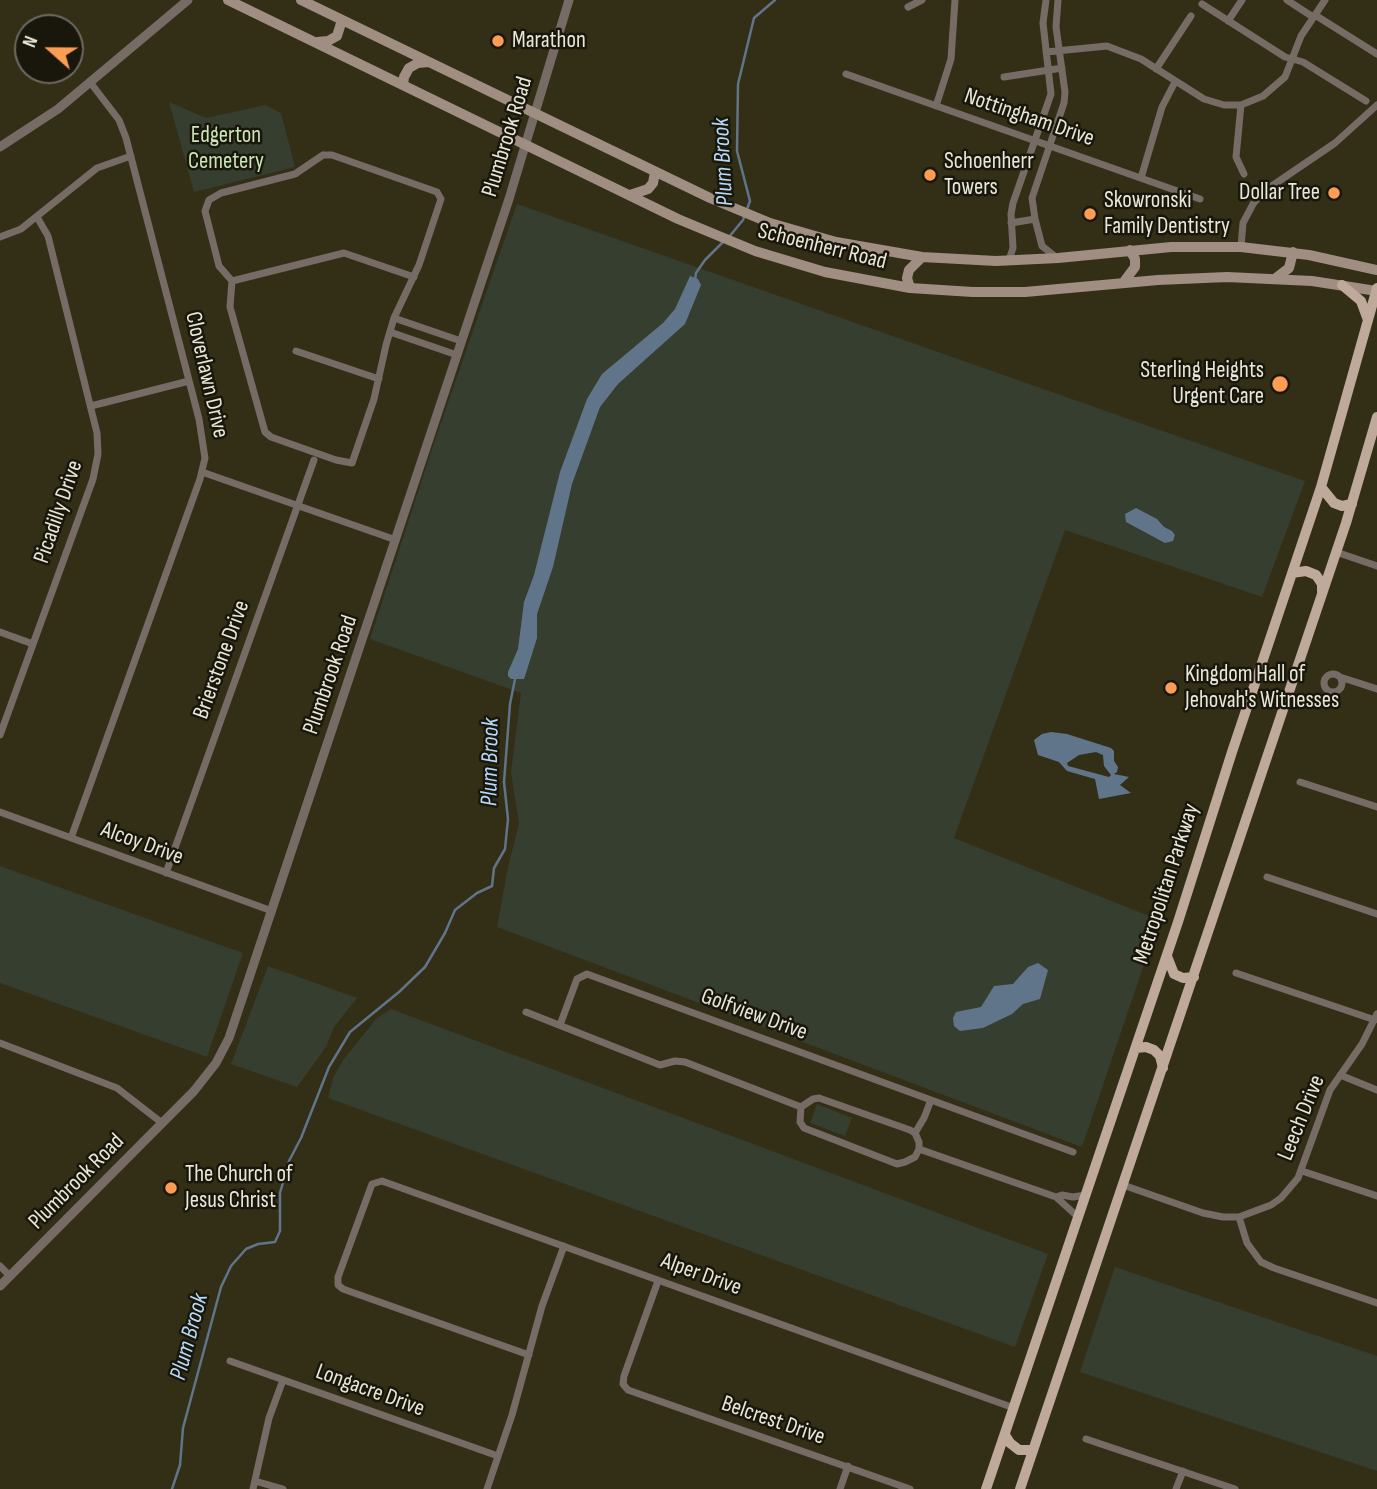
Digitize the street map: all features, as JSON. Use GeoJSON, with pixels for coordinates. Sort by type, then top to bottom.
{"type":"FeatureCollection","features":[{"type":"Feature","properties":{"kind":"main road","name":"Schoenherr Road"},"geometry":{"type":"LineString","coordinates":[[228,0],[697,228],[737,245],[825,272],[910,288],[972,292],[1025,292],[1209,277],[1276,278],[1377,290]]}},
{"type":"Feature","properties":{"kind":"main road","name":"Schoenherr Road"},"geometry":{"type":"LineString","coordinates":[[301,0],[710,198],[749,215],[836,242],[922,257],[1009,260],[1130,250],[1241,247],[1293,253],[1377,270]]}},
{"type":"Feature","properties":{"kind":"main road"},"geometry":{"type":"LineString","coordinates":[[313,41],[333,39],[340,32],[342,20]]}},
{"type":"Feature","properties":{"kind":"main road"},"geometry":{"type":"LineString","coordinates":[[403,85],[409,68],[418,63],[429,62]]}},
{"type":"Feature","properties":{"kind":"main road"},"geometry":{"type":"LineString","coordinates":[[628,195],[648,189],[654,180],[655,172]]}},
{"type":"Feature","properties":{"kind":"main road"},"geometry":{"type":"LineString","coordinates":[[1122,284],[1135,268],[1135,258],[1130,250]]}},
{"type":"Feature","properties":{"kind":"main road"},"geometry":{"type":"LineString","coordinates":[[1276,278],[1289,268],[1293,253]]}},
{"type":"Feature","properties":{"kind":"main road"},"geometry":{"type":"LineString","coordinates":[[910,288],[907,278],[909,270],[922,257]]}},
{"type":"Feature","properties":{"kind":"main road"},"geometry":{"type":"LineString","coordinates":[[1342,285],[1364,306],[1368,320]]}},
{"type":"Feature","properties":{"kind":"main road","name":"Metropolitan Parkway"},"geometry":{"type":"LineString","coordinates":[[986,1489],[1167,956],[1321,487],[1377,290]]}},
{"type":"Feature","properties":{"kind":"main road"},"geometry":{"type":"LineString","coordinates":[[1020,1489],[1322,595],[1377,417]]}},
{"type":"Feature","properties":{"kind":"main road"},"geometry":{"type":"LineString","coordinates":[[1321,487],[1334,503],[1342,506],[1352,504]]}},
{"type":"Feature","properties":{"kind":"main road"},"geometry":{"type":"LineString","coordinates":[[1292,573],[1306,571],[1316,575],[1322,584],[1322,595]]}},
{"type":"Feature","properties":{"kind":"main road"},"geometry":{"type":"LineString","coordinates":[[1167,956],[1174,974],[1183,978],[1194,976]]}},
{"type":"Feature","properties":{"kind":"main road"},"geometry":{"type":"LineString","coordinates":[[1136,1048],[1154,1050],[1160,1056],[1163,1068]]}},
{"type":"Feature","properties":{"kind":"main road"},"geometry":{"type":"LineString","coordinates":[[1005,1435],[1018,1450],[1033,1450]]}},
{"type":"Feature","properties":{"kind":"street"},"geometry":{"type":"LineString","coordinates":[[0,147],[41,121],[188,0]]}},
{"type":"Feature","properties":{"kind":"street","name":"Plumbrook Road"},"geometry":{"type":"LineString","coordinates":[[0,1286],[206,1077],[223,1051],[236,1020],[457,355],[526,145],[569,0]]}},
{"type":"Feature","properties":{"kind":"street"},"geometry":{"type":"LineString","coordinates":[[908,8],[922,0]]}},
{"type":"Feature","properties":{"kind":"street"},"geometry":{"type":"LineString","coordinates":[[936,106],[950,60],[955,0]]}},
{"type":"Feature","properties":{"kind":"street"},"geometry":{"type":"LineString","coordinates":[[1009,260],[1013,243],[1013,203],[1051,94],[1042,23],[1046,0]]}},
{"type":"Feature","properties":{"kind":"street"},"geometry":{"type":"LineString","coordinates":[[1058,0],[1056,27],[1064,103],[1032,198],[1042,246],[1058,258]]}},
{"type":"Feature","properties":{"kind":"street"},"geometry":{"type":"LineString","coordinates":[[1228,21],[1242,0]]}},
{"type":"Feature","properties":{"kind":"street"},"geometry":{"type":"LineString","coordinates":[[1287,0],[1377,54]]}},
{"type":"Feature","properties":{"kind":"street"},"geometry":{"type":"LineString","coordinates":[[1046,52],[1107,46],[1141,59],[1204,99],[1241,105],[1263,96],[1288,72],[1301,37],[1325,0]]}},
{"type":"Feature","properties":{"kind":"street"},"geometry":{"type":"LineString","coordinates":[[1202,4],[1285,57],[1303,62],[1366,101]]}},
{"type":"Feature","properties":{"kind":"street"},"geometry":{"type":"LineString","coordinates":[[1157,69],[1191,16]]}},
{"type":"Feature","properties":{"kind":"street"},"geometry":{"type":"LineString","coordinates":[[1004,77],[1062,68]]}},
{"type":"Feature","properties":{"kind":"street","name":"Nottingham Drive"},"geometry":{"type":"LineString","coordinates":[[846,74],[1200,199]]}},
{"type":"Feature","properties":{"kind":"street","name":"Cloverlawn Drive"},"geometry":{"type":"LineString","coordinates":[[71,838],[202,472],[204,444],[131,156],[118,120],[90,82]]}},
{"type":"Feature","properties":{"kind":"street"},"geometry":{"type":"LineString","coordinates":[[1141,178],[1162,107],[1175,82]]}},
{"type":"Feature","properties":{"kind":"street"},"geometry":{"type":"LineString","coordinates":[[1241,105],[1236,157],[1244,174]]}},
{"type":"Feature","properties":{"kind":"street"},"geometry":{"type":"LineString","coordinates":[[1241,247],[1243,223],[1263,192],[1335,143],[1377,105]]}},
{"type":"Feature","properties":{"kind":"street"},"geometry":{"type":"LineString","coordinates":[[323,155],[332,155],[440,195],[439,208],[414,277],[394,318],[370,412],[352,463],[336,460],[267,435],[230,307],[232,281],[219,267],[205,214],[207,204],[221,193],[295,174],[323,155]]}},
{"type":"Feature","properties":{"kind":"street"},"geometry":{"type":"LineString","coordinates":[[0,237],[21,229],[97,168],[131,156]]}},
{"type":"Feature","properties":{"kind":"street"},"geometry":{"type":"LineString","coordinates":[[1023,178],[1036,183]]}},
{"type":"Feature","properties":{"kind":"street","name":"Picadilly Drive"},"geometry":{"type":"LineString","coordinates":[[0,735],[93,479],[99,442],[48,236],[37,217]]}},
{"type":"Feature","properties":{"kind":"street"},"geometry":{"type":"LineString","coordinates":[[1011,223],[1035,219]]}},
{"type":"Feature","properties":{"kind":"street"},"geometry":{"type":"LineString","coordinates":[[232,281],[344,253],[414,277]]}},
{"type":"Feature","properties":{"kind":"street"},"geometry":{"type":"LineString","coordinates":[[394,318],[461,341]]}},
{"type":"Feature","properties":{"kind":"street"},"geometry":{"type":"LineString","coordinates":[[390,332],[457,355]]}},
{"type":"Feature","properties":{"kind":"street"},"geometry":{"type":"LineString","coordinates":[[296,351],[379,379]]}},
{"type":"Feature","properties":{"kind":"street"},"geometry":{"type":"LineString","coordinates":[[91,407],[189,381]]}},
{"type":"Feature","properties":{"kind":"street","name":"Brierstone Drive"},"geometry":{"type":"LineString","coordinates":[[166,873],[314,460]]}},
{"type":"Feature","properties":{"kind":"street"},"geometry":{"type":"LineString","coordinates":[[202,472],[396,540]]}},
{"type":"Feature","properties":{"kind":"street"},"geometry":{"type":"LineString","coordinates":[[1336,552],[1377,566]]}},
{"type":"Feature","properties":{"kind":"street"},"geometry":{"type":"LineString","coordinates":[[0,632],[33,644]]}},
{"type":"Feature","properties":{"kind":"street"},"geometry":{"type":"LineString","coordinates":[[1350,681],[1331,692],[1325,686],[1325,680],[1334,674],[1377,689]]}},
{"type":"Feature","properties":{"kind":"street"},"geometry":{"type":"LineString","coordinates":[[1340,677],[1341,687]]}},
{"type":"Feature","properties":{"kind":"street"},"geometry":{"type":"LineString","coordinates":[[1300,782],[1377,807]]}},
{"type":"Feature","properties":{"kind":"street","name":"Alcoy Drive"},"geometry":{"type":"LineString","coordinates":[[0,812],[272,912]]}},
{"type":"Feature","properties":{"kind":"street"},"geometry":{"type":"LineString","coordinates":[[1267,877],[1377,914]]}},
{"type":"Feature","properties":{"kind":"street"},"geometry":{"type":"LineString","coordinates":[[1237,973],[1376,1017]]}},
{"type":"Feature","properties":{"kind":"street","name":"Golfview Drive"},"geometry":{"type":"LineString","coordinates":[[560,1025],[577,979],[587,974],[1073,1152]]}},
{"type":"Feature","properties":{"kind":"street"},"geometry":{"type":"LineString","coordinates":[[526,1012],[660,1065],[675,1061],[685,1062],[801,1107]]}},
{"type":"Feature","properties":{"kind":"street","name":"Leech Drive"},"geometry":{"type":"LineString","coordinates":[[1123,1185],[1203,1213],[1223,1217],[1239,1217],[1271,1205],[1291,1188],[1302,1171],[1326,1098],[1362,1044],[1376,1017]]}},
{"type":"Feature","properties":{"kind":"street"},"geometry":{"type":"LineString","coordinates":[[0,1043],[110,1085],[162,1123]]}},
{"type":"Feature","properties":{"kind":"street"},"geometry":{"type":"LineString","coordinates":[[1340,1075],[1377,1090]]}},
{"type":"Feature","properties":{"kind":"street"},"geometry":{"type":"LineString","coordinates":[[801,1107],[819,1098],[915,1133]]}},
{"type":"Feature","properties":{"kind":"street"},"geometry":{"type":"LineString","coordinates":[[801,1107],[800,1122],[804,1128],[897,1164],[915,1157],[919,1149],[915,1133],[930,1101]]}},
{"type":"Feature","properties":{"kind":"street"},"geometry":{"type":"LineString","coordinates":[[919,1149],[1056,1197],[1078,1217]]}},
{"type":"Feature","properties":{"kind":"street"},"geometry":{"type":"LineString","coordinates":[[1302,1171],[1377,1196]]}},
{"type":"Feature","properties":{"kind":"street","name":"Alper Drive"},"geometry":{"type":"LineString","coordinates":[[528,1355],[343,1289],[337,1282],[370,1186],[382,1181],[1014,1408]]}},
{"type":"Feature","properties":{"kind":"street"},"geometry":{"type":"LineString","coordinates":[[1056,1197],[1086,1195]]}},
{"type":"Feature","properties":{"kind":"street"},"geometry":{"type":"LineString","coordinates":[[1239,1217],[1247,1243],[1261,1262],[1377,1303]]}},
{"type":"Feature","properties":{"kind":"street"},"geometry":{"type":"LineString","coordinates":[[487,1489],[542,1306],[564,1246]]}},
{"type":"Feature","properties":{"kind":"street"},"geometry":{"type":"LineString","coordinates":[[0,1266],[10,1276]]}},
{"type":"Feature","properties":{"kind":"street","name":"Belcrest Drive"},"geometry":{"type":"LineString","coordinates":[[658,1280],[624,1376],[624,1387],[652,1400],[911,1489]]}},
{"type":"Feature","properties":{"kind":"street","name":"Longacre Drive"},"geometry":{"type":"LineString","coordinates":[[230,1361],[498,1456]]}},
{"type":"Feature","properties":{"kind":"street"},"geometry":{"type":"LineString","coordinates":[[283,1380],[269,1418],[254,1485],[283,1489]]}},
{"type":"Feature","properties":{"kind":"street"},"geometry":{"type":"LineString","coordinates":[[1086,1439],[1235,1489]]}},
{"type":"Feature","properties":{"kind":"street"},"geometry":{"type":"LineString","coordinates":[[840,1489],[848,1466]]}},
{"type":"Feature","properties":{"kind":"street"},"geometry":{"type":"LineString","coordinates":[[1177,1489],[1182,1471]]}},
{"type":"Feature","properties":{"kind":"green space","name":"Edgerton Cemetery"},"geometry":{"type":"Polygon","coordinates":[[[169,102],[206,118],[265,105],[281,113],[295,167],[194,192],[169,102]]]}},
{"type":"Feature","properties":{"kind":"green space"},"geometry":{"type":"Polygon","coordinates":[[[517,204],[1305,481],[1262,597],[1065,530],[954,838],[1159,920],[1082,1147],[497,927],[519,824],[511,772],[521,693],[370,639],[433,446],[517,204]]]}},
{"type":"Feature","properties":{"kind":"green space"},"geometry":{"type":"Polygon","coordinates":[[[0,866],[243,953],[207,1057],[0,983],[0,866]]]}},
{"type":"Feature","properties":{"kind":"green space"},"geometry":{"type":"Polygon","coordinates":[[[268,966],[357,998],[334,1027],[326,1047],[297,1087],[231,1064],[268,966]]]}},
{"type":"Feature","properties":{"kind":"green space"},"geometry":{"type":"Polygon","coordinates":[[[391,1009],[1048,1254],[1015,1347],[328,1098],[333,1078],[343,1060],[377,1018],[391,1009]]]}},
{"type":"Feature","properties":{"kind":"green space"},"geometry":{"type":"Polygon","coordinates":[[[817,1104],[852,1118],[845,1136],[810,1123],[817,1104]]]}},
{"type":"Feature","properties":{"kind":"green space"},"geometry":{"type":"Polygon","coordinates":[[[1115,1267],[1377,1356],[1377,1471],[1080,1372],[1115,1267]]]}},
{"type":"Feature","properties":{"kind":"water"},"geometry":{"type":"Polygon","coordinates":[[[690,276],[698,279],[701,285],[685,324],[618,384],[600,407],[572,484],[553,567],[537,614],[537,638],[527,670],[524,679],[511,679],[508,672],[518,649],[524,602],[534,575],[560,472],[587,399],[602,374],[663,323],[675,309],[690,276]]]}},
{"type":"Feature","properties":{"kind":"water"},"geometry":{"type":"Polygon","coordinates":[[[1136,508],[1172,531],[1175,535],[1173,541],[1165,543],[1126,522],[1125,514],[1136,508]]]}},
{"type":"Feature","properties":{"kind":"water"},"geometry":{"type":"Polygon","coordinates":[[[1042,734],[1067,734],[1111,748],[1118,767],[1114,774],[1129,777],[1120,785],[1131,793],[1099,799],[1095,779],[1067,771],[1059,762],[1038,755],[1034,740],[1042,734]],[[1096,752],[1079,755],[1067,763],[1068,766],[1109,777],[1111,775],[1104,766],[1103,755],[1096,752]]]}},
{"type":"Feature","properties":{"kind":"water"},"geometry":{"type":"Polygon","coordinates":[[[1038,963],[1048,970],[1040,999],[1023,1004],[1012,1014],[983,1028],[960,1031],[954,1026],[953,1018],[956,1012],[981,1007],[994,986],[1013,984],[1028,967],[1038,963]]]}},
{"type":"Feature","properties":{"kind":"waterway","name":"Plum Brook"},"geometry":{"type":"LineString","coordinates":[[729,237],[743,220],[750,201],[737,151],[738,84],[754,18],[775,0]]}},
{"type":"Feature","properties":{"kind":"waterway","name":"Plum Brook"},"geometry":{"type":"LineString","coordinates":[[695,280],[696,273],[705,260],[724,241]]}},
{"type":"Feature","properties":{"kind":"waterway","name":"Plum Brook"},"geometry":{"type":"LineString","coordinates":[[172,1489],[180,1465],[183,1428],[221,1287],[231,1266],[246,1249],[275,1242],[280,1231],[280,1193],[289,1161],[329,1067],[350,1032],[425,967],[455,910],[477,893],[492,886],[494,868],[505,849],[508,819],[504,782],[510,704],[515,679]]}},
{"type":"Feature","properties":{"kind":"place","name":"Marathon"},"geometry":{"type":"Point","coordinates":[498,41]}},
{"type":"Feature","properties":{"kind":"place","name":"Schoenherr Towers"},"geometry":{"type":"Point","coordinates":[930,175]}},
{"type":"Feature","properties":{"kind":"place","name":"Dollar Tree"},"geometry":{"type":"Point","coordinates":[1334,193]}},
{"type":"Feature","properties":{"kind":"place","name":"Skowronski Family Dentistry"},"geometry":{"type":"Point","coordinates":[1090,214]}},
{"type":"Feature","properties":{"kind":"place","name":"Sterling Heights Urgent Care"},"geometry":{"type":"Point","coordinates":[1280,384]}},
{"type":"Feature","properties":{"kind":"place","name":"Kingdom Hall of Jehovah's Witnesses"},"geometry":{"type":"Point","coordinates":[1171,688]}},
{"type":"Feature","properties":{"kind":"place","name":"The Church of Jesus Christ"},"geometry":{"type":"Point","coordinates":[171,1188]}}]}
